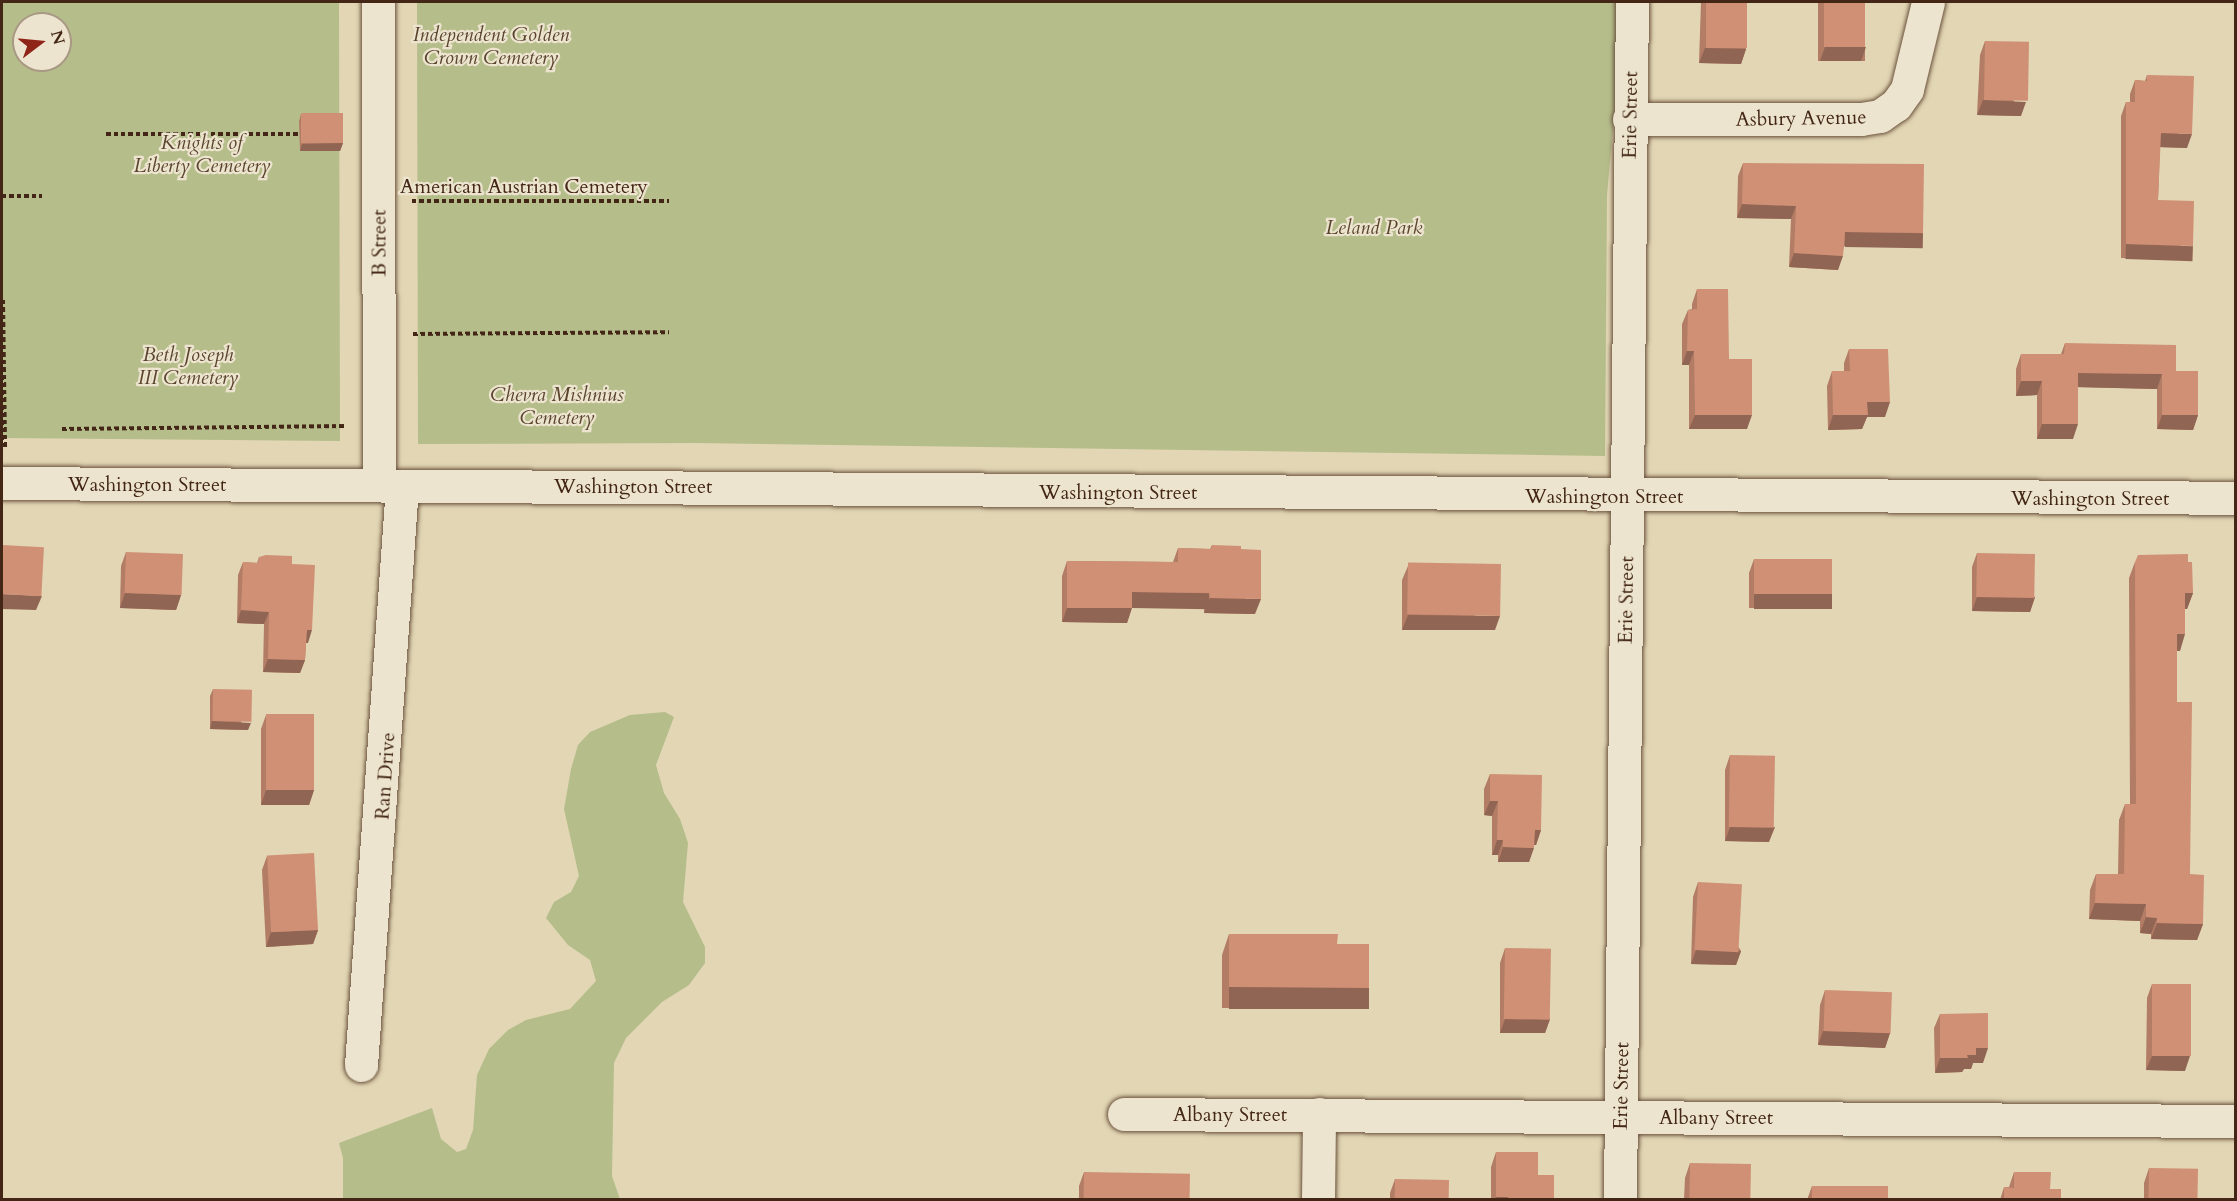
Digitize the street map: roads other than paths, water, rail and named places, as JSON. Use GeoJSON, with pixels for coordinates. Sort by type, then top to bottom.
{"type":"FeatureCollection","features":[{"type":"Feature","properties":{"kind":"street","name":"B Street"},"geometry":{"type":"LineString","coordinates":[[378,2],[379,425],[391,486]]}},
{"type":"Feature","properties":{"kind":"street","name":"Erie Street"},"geometry":{"type":"LineString","coordinates":[[1620,1200],[1628,496],[1629,119],[1632,2]]}},
{"type":"Feature","properties":{"kind":"street","name":"Asbury Avenue"},"geometry":{"type":"LineString","coordinates":[[1629,119],[1861,119],[1880,116],[1896,105],[1907,89],[1928,2]]}},
{"type":"Feature","properties":{"kind":"street","name":"Washington Street"},"geometry":{"type":"LineString","coordinates":[[3,483],[1628,496],[2235,498]]}},
{"type":"Feature","properties":{"kind":"street","name":"Ran Drive"},"geometry":{"type":"LineString","coordinates":[[361,1065],[374,924],[391,486]]}},
{"type":"Feature","properties":{"kind":"street","name":"Albany Street"},"geometry":{"type":"LineString","coordinates":[[1124,1114],[2235,1121]]}},
{"type":"Feature","properties":{"kind":"street"},"geometry":{"type":"LineString","coordinates":[[1318,1114],[1318,1200]]}},
{"type":"Feature","properties":{"kind":"park label","name":"Independent Golden Crown Cemetery"},"geometry":{"type":"Point","coordinates":[491,46]}},
{"type":"Feature","properties":{"kind":"park label","name":"Knights of Liberty Cemetery"},"geometry":{"type":"Point","coordinates":[202,154]}},
{"type":"Feature","properties":{"kind":"park label","name":"Leland Park"},"geometry":{"type":"Point","coordinates":[1374,227]}},
{"type":"Feature","properties":{"kind":"park label","name":"Beth Joseph III Cemetery"},"geometry":{"type":"Point","coordinates":[188,366]}},
{"type":"Feature","properties":{"kind":"park label","name":"Chevra Mishnius Cemetery"},"geometry":{"type":"Point","coordinates":[557,406]}}]}
